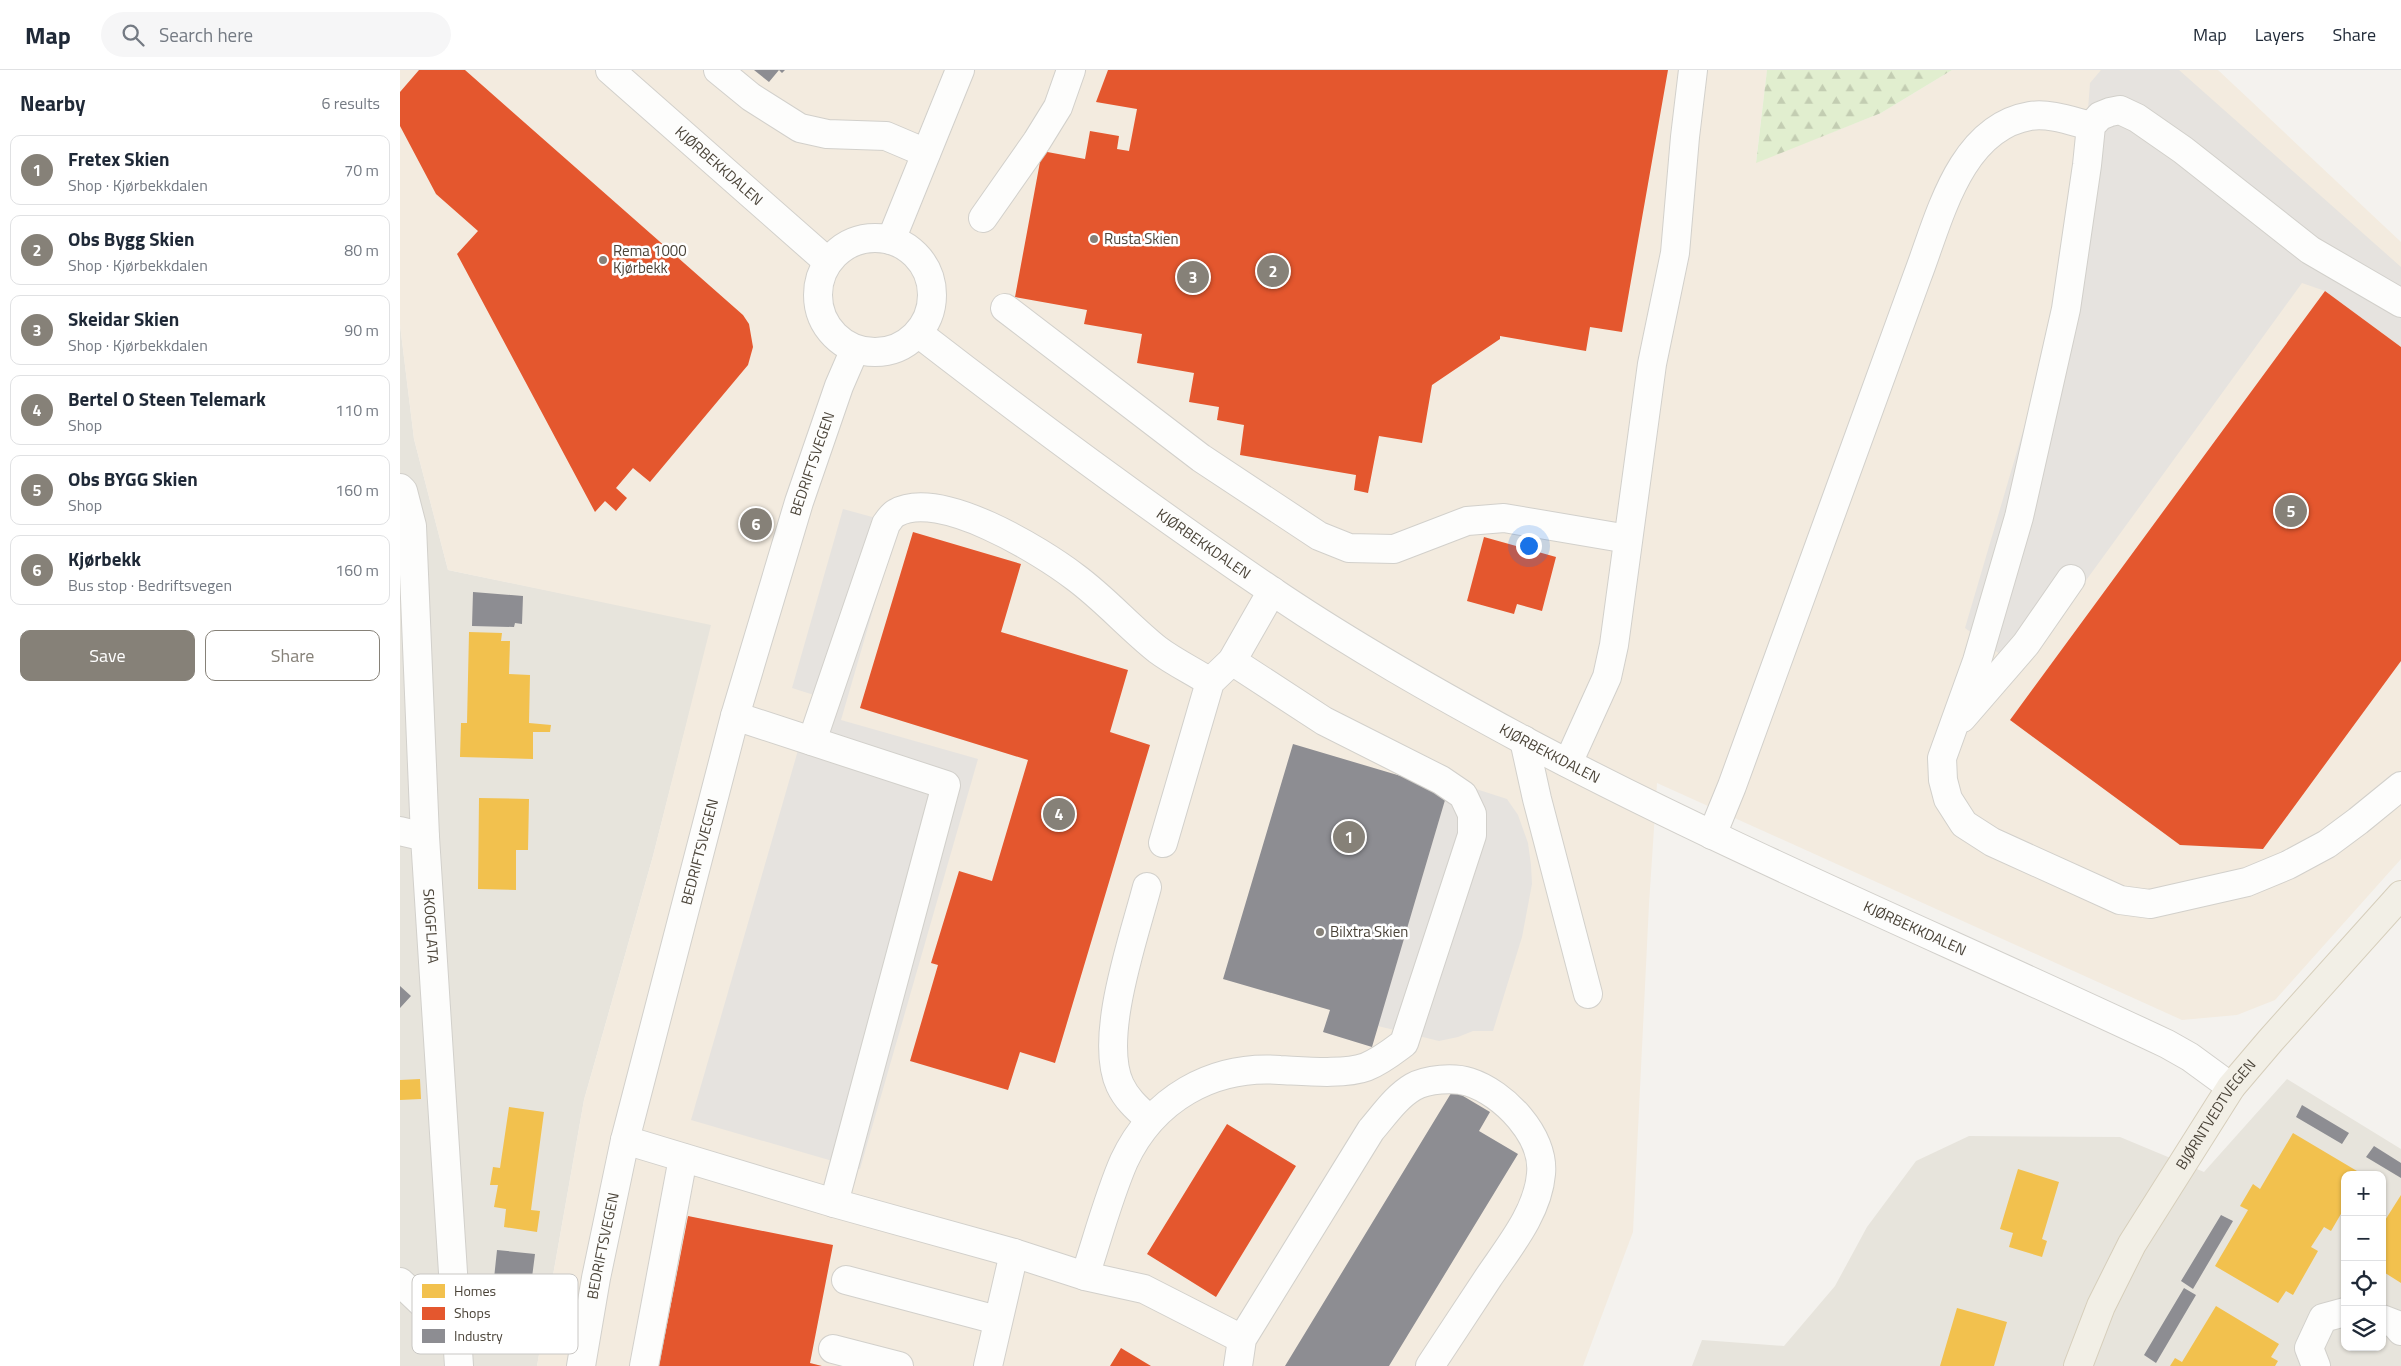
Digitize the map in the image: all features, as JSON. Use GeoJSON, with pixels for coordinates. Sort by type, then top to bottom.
{"type":"FeatureCollection","features":[{"type":"Feature","properties":{"kind":"main road","name":"BJØRNTVEDTVEGEN"},"geometry":{"type":"LineString","coordinates":[[2078,1366],[2102,1306],[2132,1244],[2231,1087],[2270,1040],[2401,895]]}},
{"type":"Feature","properties":{"kind":"street","name":"KJØRBEKKDALEN"},"geometry":{"type":"LineString","coordinates":[[610,70],[828,262]]}},
{"type":"Feature","properties":{"kind":"street"},"geometry":{"type":"LineString","coordinates":[[718,70],[751,98],[800,128],[828,134],[886,136],[926,153]]}},
{"type":"Feature","properties":{"kind":"street"},"geometry":{"type":"LineString","coordinates":[[891,240],[960,70]]}},
{"type":"Feature","properties":{"kind":"street"},"geometry":{"type":"LineString","coordinates":[[983,218],[1058,108],[1071,70]]}},
{"type":"Feature","properties":{"kind":"street"},"geometry":{"type":"LineString","coordinates":[[1568,763],[1608,677],[1652,364],[1675,253],[1684,137],[1693,70]]}},
{"type":"Feature","properties":{"kind":"street"},"geometry":{"type":"LineString","coordinates":[[2401,304],[2310,250],[2184,150],[2137,118],[2120,110],[2100,116],[2090,126],[2087,165],[2066,309],[2019,517],[1977,661],[1942,758],[1943,780],[1948,799],[1964,824],[1992,842],[2120,900],[2150,904],[2248,882],[2288,865],[2327,844],[2401,786]]}},
{"type":"Feature","properties":{"kind":"street"},"geometry":{"type":"LineString","coordinates":[[1712,835],[1732,786],[1917,277],[1963,165],[1980,142],[2002,124],[2031,116],[2057,117],[2090,126]]}},
{"type":"Feature","properties":{"kind":"street"},"geometry":{"type":"LineString","coordinates":[[874,238],[891,240],[908,248],[922,262],[930,279],[932,298],[928,317],[918,333],[899,347],[878,352],[855,349],[837,338],[824,322],[817,302],[819,281],[828,262],[840,249],[856,240],[874,238]]}},
{"type":"Feature","properties":{"kind":"street"},"geometry":{"type":"LineString","coordinates":[[1005,308],[1201,458],[1320,536],[1348,548],[1394,549],[1467,521],[1504,518],[1628,540]]}},
{"type":"Feature","properties":{"kind":"street","name":"KJØRBEKKDALEN"},"geometry":{"type":"LineString","coordinates":[[918,333],[1085,460],[1272,591],[1406,673],[1524,740],[1712,835],[2167,1044],[2190,1057],[2231,1087]]}},
{"type":"Feature","properties":{"kind":"street","name":"BEDRIFTSVEGEN"},"geometry":{"type":"LineString","coordinates":[[581,1366],[596,1278],[625,1140],[735,716],[799,502],[839,386],[855,349]]}},
{"type":"Feature","properties":{"kind":"street","name":"SKOGFLATA"},"geometry":{"type":"LineString","coordinates":[[400,488],[403,491],[412,526],[412,834],[452,1274]]}},
{"type":"Feature","properties":{"kind":"street"},"geometry":{"type":"LineString","coordinates":[[812,741],[886,524],[896,513],[915,507],[936,508],[958,513],[1013,538],[1075,577],[1159,651],[1210,682]]}},
{"type":"Feature","properties":{"kind":"street"},"geometry":{"type":"LineString","coordinates":[[1953,729],[2026,644],[2071,579]]}},
{"type":"Feature","properties":{"kind":"street"},"geometry":{"type":"LineString","coordinates":[[1163,844],[1210,682],[1232,661],[1272,591]]}},
{"type":"Feature","properties":{"kind":"street"},"geometry":{"type":"LineString","coordinates":[[1084,1276],[1124,1161],[1150,1120],[1186,1091],[1217,1075],[1258,1068],[1320,1072],[1364,1068],[1385,1057],[1404,1043],[1472,835],[1472,814],[1463,795],[1441,780],[1324,721],[1232,661]]}},
{"type":"Feature","properties":{"kind":"street"},"geometry":{"type":"LineString","coordinates":[[735,716],[946,784],[834,1203]]}},
{"type":"Feature","properties":{"kind":"street"},"geometry":{"type":"LineString","coordinates":[[1524,740],[1539,808],[1588,994]]}},
{"type":"Feature","properties":{"kind":"street"},"geometry":{"type":"LineString","coordinates":[[1147,887],[1114,1015],[1113,1054],[1119,1084],[1130,1102],[1150,1120]]}},
{"type":"Feature","properties":{"kind":"street"},"geometry":{"type":"LineString","coordinates":[[1238,1366],[1242,1339],[1371,1130],[1393,1103],[1414,1086],[1439,1080],[1468,1081],[1495,1094],[1522,1121],[1539,1149],[1542,1172],[1538,1192],[1521,1228],[1430,1366]]}},
{"type":"Feature","properties":{"kind":"street"},"geometry":{"type":"LineString","coordinates":[[625,1140],[834,1203],[1014,1253],[1084,1276],[1144,1289],[1242,1339]]}},
{"type":"Feature","properties":{"kind":"street"},"geometry":{"type":"LineString","coordinates":[[644,1366],[683,1158]]}},
{"type":"Feature","properties":{"kind":"street"},"geometry":{"type":"LineString","coordinates":[[988,1366],[997,1320],[1014,1253]]}},
{"type":"Feature","properties":{"kind":"street"},"geometry":{"type":"LineString","coordinates":[[846,1280],[997,1320]]}},
{"type":"Feature","properties":{"kind":"street"},"geometry":{"type":"LineString","coordinates":[[400,1282],[412,1293]]}},
{"type":"Feature","properties":{"kind":"street"},"geometry":{"type":"LineString","coordinates":[[2316,1366],[2309,1348],[2322,1318],[2341,1313]]}},
{"type":"Feature","properties":{"kind":"street"},"geometry":{"type":"LineString","coordinates":[[2386,1321],[2395,1324],[2401,1331]]}},
{"type":"Feature","properties":{"kind":"street"},"geometry":{"type":"LineString","coordinates":[[834,1349],[898,1366]]}},
{"type":"Feature","properties":{"kind":"shaded area"},"geometry":{"type":"Polygon","coordinates":[[[400,70],[1767,70],[1756,162],[1881,113],[1952,70],[2218,70],[2401,242],[2401,859],[2275,1000],[2237,1015],[2182,1020],[1657,783],[1649,904],[1633,1232],[1583,1366],[537,1366],[539,1354],[578,1354],[578,1274],[553,1274],[584,1100],[653,856],[711,625],[448,570],[414,439],[400,325],[400,70]]]}},
{"type":"Feature","properties":{"kind":"shaded area"},"geometry":{"type":"Polygon","coordinates":[[[2101,70],[2179,70],[2401,267],[2401,347],[2325,291],[2302,283],[2021,670],[1965,628],[2038,380],[2082,188],[2090,83],[2101,70]]]}},
{"type":"Feature","properties":{"kind":"shaded area"},"geometry":{"type":"Polygon","coordinates":[[[400,325],[414,439],[448,570],[712,624],[653,856],[584,1100],[553,1274],[412,1274],[412,1354],[539,1354],[537,1366],[400,1366],[400,325]]]}},
{"type":"Feature","properties":{"kind":"shaded area"},"geometry":{"type":"Polygon","coordinates":[[[843,509],[898,524],[841,720],[978,759],[860,1169],[691,1120],[814,695],[792,688],[843,509]]]}},
{"type":"Feature","properties":{"kind":"shaded area"},"geometry":{"type":"Polygon","coordinates":[[[1473,788],[1507,799],[1518,815],[1528,843],[1531,865],[1532,884],[1522,937],[1493,1031],[1473,1031],[1458,1037],[1439,1041],[1378,1026],[1448,790],[1473,788]]]}},
{"type":"Feature","properties":{"kind":"shaded area"},"geometry":{"type":"Polygon","coordinates":[[[2287,1079],[2401,1149],[2401,1366],[1692,1366],[1702,1340],[1784,1346],[1835,1286],[1867,1227],[1916,1161],[1969,1136],[2120,1137],[2204,1172],[2287,1079]]]}},
{"type":"Feature","properties":{"kind":"green space"},"geometry":{"type":"Polygon","coordinates":[[[1767,70],[1952,70],[1881,113],[1756,163],[1767,70]]]}},
{"type":"Feature","properties":{"kind":"building: Homes"},"geometry":{"type":"Polygon","coordinates":[[[469,632],[502,633],[501,641],[510,641],[509,674],[530,675],[529,723],[551,725],[550,732],[533,732],[533,759],[460,757],[461,723],[467,723],[469,632]]]}},
{"type":"Feature","properties":{"kind":"building: Homes"},"geometry":{"type":"Polygon","coordinates":[[[479,798],[529,799],[528,850],[516,850],[516,890],[478,889],[479,798]]]}},
{"type":"Feature","properties":{"kind":"building: Homes"},"geometry":{"type":"Polygon","coordinates":[[[420,1079],[421,1099],[400,1100],[400,1080],[420,1079]]]}},
{"type":"Feature","properties":{"kind":"building: Homes"},"geometry":{"type":"Polygon","coordinates":[[[509,1107],[544,1112],[531,1210],[540,1211],[537,1232],[504,1227],[506,1209],[494,1207],[498,1185],[490,1185],[493,1167],[500,1168],[509,1107]]]}},
{"type":"Feature","properties":{"kind":"building: Homes"},"geometry":{"type":"Polygon","coordinates":[[[2293,1133],[2357,1171],[2341,1171],[2341,1214],[2331,1231],[2324,1227],[2311,1247],[2318,1251],[2293,1295],[2286,1291],[2278,1303],[2215,1266],[2248,1210],[2240,1206],[2253,1184],[2260,1189],[2293,1133]]]}},
{"type":"Feature","properties":{"kind":"building: Homes"},"geometry":{"type":"Polygon","coordinates":[[[2018,1169],[2059,1182],[2042,1239],[2047,1241],[2042,1257],[2009,1247],[2013,1233],[2000,1229],[2018,1169]]]}},
{"type":"Feature","properties":{"kind":"building: Homes"},"geometry":{"type":"Polygon","coordinates":[[[2401,1195],[2401,1283],[2386,1274],[2386,1219],[2401,1195]]]}},
{"type":"Feature","properties":{"kind":"building: Homes"},"geometry":{"type":"Polygon","coordinates":[[[2216,1306],[2279,1344],[2271,1357],[2278,1361],[2275,1366],[2170,1366],[2175,1358],[2182,1362],[2216,1306]]]}},
{"type":"Feature","properties":{"kind":"building: Homes"},"geometry":{"type":"Polygon","coordinates":[[[1957,1308],[2007,1322],[1994,1366],[1940,1366],[1957,1308]]]}},
{"type":"Feature","properties":{"kind":"building: Shops"},"geometry":{"type":"Polygon","coordinates":[[[419,70],[465,70],[743,315],[749,324],[753,347],[748,365],[650,482],[633,468],[616,488],[627,498],[616,511],[605,501],[595,512],[457,254],[478,231],[436,194],[400,126],[400,92],[419,70]]]}},
{"type":"Feature","properties":{"kind":"building: Shops"},"geometry":{"type":"Polygon","coordinates":[[[1108,70],[1668,70],[1622,332],[1590,327],[1586,351],[1500,336],[1500,339],[1432,385],[1422,443],[1379,436],[1368,493],[1354,490],[1356,475],[1240,455],[1244,425],[1217,420],[1219,407],[1189,402],[1194,373],[1137,363],[1142,334],[1084,324],[1087,310],[1015,297],[1042,151],[1085,159],[1090,131],[1119,136],[1117,149],[1129,151],[1137,109],[1096,102],[1108,70]]]}},
{"type":"Feature","properties":{"kind":"building: Shops"},"geometry":{"type":"Polygon","coordinates":[[[2325,291],[2401,347],[2401,661],[2263,849],[2180,845],[2010,720],[2325,291]]]}},
{"type":"Feature","properties":{"kind":"building: Shops"},"geometry":{"type":"Polygon","coordinates":[[[913,532],[1021,564],[1001,632],[1128,670],[1110,732],[1150,745],[1055,1063],[1020,1052],[1008,1090],[910,1061],[938,965],[931,963],[959,871],[992,881],[1028,760],[860,708],[913,532]]]}},
{"type":"Feature","properties":{"kind":"building: Shops"},"geometry":{"type":"Polygon","coordinates":[[[1484,537],[1556,557],[1542,611],[1517,604],[1514,614],[1467,601],[1484,537]]]}},
{"type":"Feature","properties":{"kind":"building: Shops"},"geometry":{"type":"Polygon","coordinates":[[[1227,1124],[1296,1166],[1216,1297],[1147,1254],[1227,1124]]]}},
{"type":"Feature","properties":{"kind":"building: Shops"},"geometry":{"type":"Polygon","coordinates":[[[688,1216],[833,1245],[810,1363],[822,1366],[659,1366],[688,1216]]]}},
{"type":"Feature","properties":{"kind":"building: Shops"},"geometry":{"type":"Polygon","coordinates":[[[1121,1348],[1151,1366],[1110,1366],[1121,1348]]]}},
{"type":"Feature","properties":{"kind":"building: Industry"},"geometry":{"type":"Polygon","coordinates":[[[754,70],[779,70],[769,82],[754,70]]]}},
{"type":"Feature","properties":{"kind":"building: Industry"},"geometry":{"type":"Polygon","coordinates":[[[473,592],[523,596],[522,624],[515,623],[514,627],[472,626],[473,592]]]}},
{"type":"Feature","properties":{"kind":"building: Industry"},"geometry":{"type":"Polygon","coordinates":[[[1293,744],[1448,790],[1372,1047],[1323,1032],[1330,1010],[1223,979],[1293,744]]]}},
{"type":"Feature","properties":{"kind":"building: Industry"},"geometry":{"type":"Polygon","coordinates":[[[400,986],[411,996],[400,1008],[400,986]]]}},
{"type":"Feature","properties":{"kind":"building: Industry"},"geometry":{"type":"Polygon","coordinates":[[[1453,1090],[1490,1112],[1479,1131],[1518,1154],[1389,1366],[1285,1366],[1453,1090]]]}},
{"type":"Feature","properties":{"kind":"building: Industry"},"geometry":{"type":"Polygon","coordinates":[[[2302,1105],[2349,1133],[2342,1144],[2296,1117],[2302,1105]]]}},
{"type":"Feature","properties":{"kind":"building: Industry"},"geometry":{"type":"Polygon","coordinates":[[[2374,1146],[2401,1163],[2401,1178],[2366,1157],[2374,1146]]]}},
{"type":"Feature","properties":{"kind":"building: Industry"},"geometry":{"type":"Polygon","coordinates":[[[2221,1215],[2233,1221],[2193,1289],[2181,1281],[2221,1215]]]}},
{"type":"Feature","properties":{"kind":"building: Industry"},"geometry":{"type":"Polygon","coordinates":[[[497,1250],[535,1254],[532,1274],[494,1274],[497,1250]]]}},
{"type":"Feature","properties":{"kind":"building: Industry"},"geometry":{"type":"Polygon","coordinates":[[[2184,1288],[2196,1295],[2156,1363],[2144,1355],[2184,1288]]]}},
{"type":"Feature","properties":{"kind":"place","name":"Rusta Skien"},"geometry":{"type":"Point","coordinates":[1094,239]}},
{"type":"Feature","properties":{"kind":"place","name":"Rema 1000 Kjørbekk"},"geometry":{"type":"Point","coordinates":[603,260]}},
{"type":"Feature","properties":{"kind":"place","name":"Obs Bygg Skien"},"geometry":{"type":"Point","coordinates":[1273,271]}},
{"type":"Feature","properties":{"kind":"place","name":"Skeidar Skien"},"geometry":{"type":"Point","coordinates":[1193,277]}},
{"type":"Feature","properties":{"kind":"place","name":"Obs BYGG Skien"},"geometry":{"type":"Point","coordinates":[2291,511]}},
{"type":"Feature","properties":{"kind":"place","name":"Kjørbekk"},"geometry":{"type":"Point","coordinates":[756,524]}},
{"type":"Feature","properties":{"kind":"place","name":"Bertel O Steen Telemark"},"geometry":{"type":"Point","coordinates":[1059,814]}},
{"type":"Feature","properties":{"kind":"place","name":"Fretex Skien"},"geometry":{"type":"Point","coordinates":[1349,837]}},
{"type":"Feature","properties":{"kind":"place","name":"Bilxtra Skien"},"geometry":{"type":"Point","coordinates":[1320,932]}}]}
